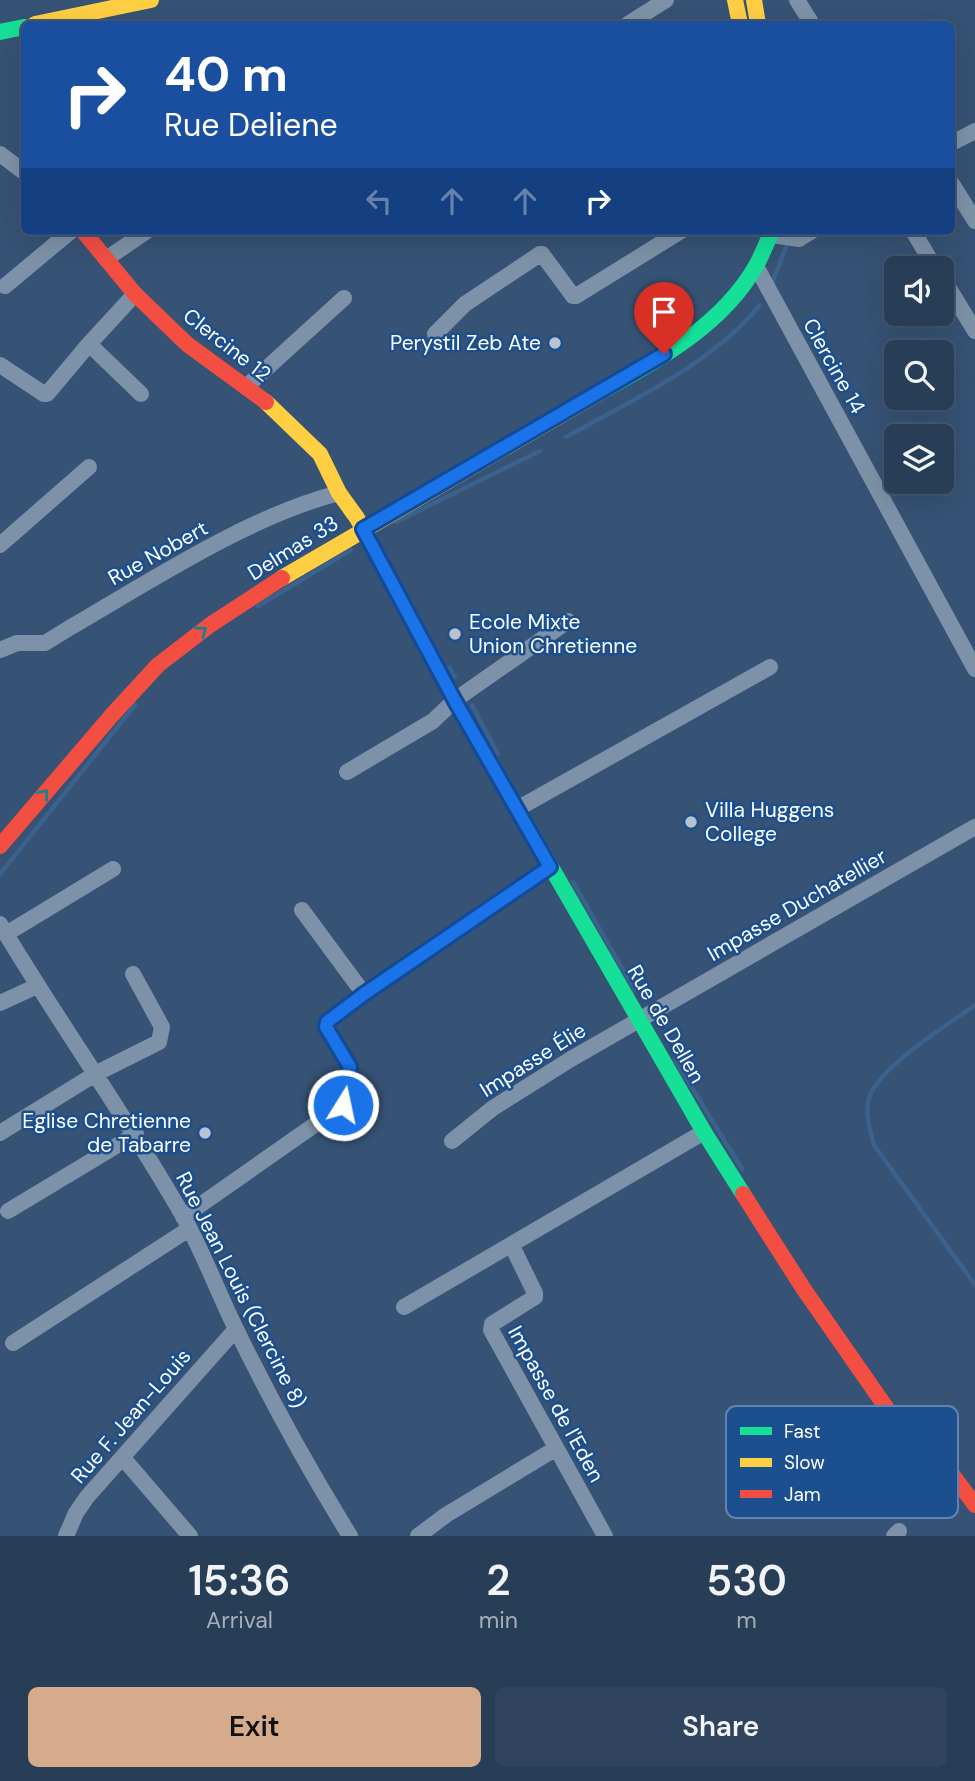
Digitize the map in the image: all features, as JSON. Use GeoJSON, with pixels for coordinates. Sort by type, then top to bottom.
{"type":"FeatureCollection","features":[{"type":"Feature","properties":{"kind":"main road"},"geometry":{"type":"LineString","coordinates":[[49,21],[151,0]]}},
{"type":"Feature","properties":{"kind":"main road"},"geometry":{"type":"LineString","coordinates":[[735,0],[739,21]]}},
{"type":"Feature","properties":{"kind":"main road"},"geometry":{"type":"LineString","coordinates":[[754,0],[758,21]]}},
{"type":"Feature","properties":{"kind":"main road"},"geometry":{"type":"LineString","coordinates":[[0,32],[21,28]]}},
{"type":"Feature","properties":{"kind":"main road","name":"Clercine 12"},"geometry":{"type":"LineString","coordinates":[[86,235],[135,293],[187,344],[264,400],[320,454],[339,493],[360,523]]}},
{"type":"Feature","properties":{"kind":"main road","name":"Delmas 33"},"geometry":{"type":"LineString","coordinates":[[0,846],[158,664],[210,625],[360,523],[690,321],[724,289],[764,235]]}},
{"type":"Feature","properties":{"kind":"main road","name":"Delmas 33"},"geometry":{"type":"LineString","coordinates":[[0,825],[76,734],[151,654],[203,613],[360,523],[648,365],[698,332],[732,299],[756,266],[766,235]]}},
{"type":"Feature","properties":{"kind":"main road","name":"Rue de Dellen"},"geometry":{"type":"LineString","coordinates":[[360,523],[455,701],[704,1132],[803,1288],[886,1406]]}},
{"type":"Feature","properties":{"kind":"main road","name":"Rue de Dellen"},"geometry":{"type":"LineString","coordinates":[[958,1482],[975,1505]]}},
{"type":"Feature","properties":{"kind":"street"},"geometry":{"type":"LineString","coordinates":[[633,21],[666,0]]}},
{"type":"Feature","properties":{"kind":"street"},"geometry":{"type":"LineString","coordinates":[[797,0],[809,21]]}},
{"type":"Feature","properties":{"kind":"street"},"geometry":{"type":"LineString","coordinates":[[955,141],[975,131]]}},
{"type":"Feature","properties":{"kind":"street"},"geometry":{"type":"LineString","coordinates":[[0,154],[21,170]]}},
{"type":"Feature","properties":{"kind":"street"},"geometry":{"type":"LineString","coordinates":[[955,189],[975,221]]}},
{"type":"Feature","properties":{"kind":"street"},"geometry":{"type":"LineString","coordinates":[[5,286],[66,235]]}},
{"type":"Feature","properties":{"kind":"street"},"geometry":{"type":"LineString","coordinates":[[106,259],[141,235]]}},
{"type":"Feature","properties":{"kind":"street"},"geometry":{"type":"LineString","coordinates":[[435,334],[465,304],[540,254],[573,296],[576,296],[675,235]]}},
{"type":"Feature","properties":{"kind":"street"},"geometry":{"type":"LineString","coordinates":[[781,235],[799,239],[806,235]]}},
{"type":"Feature","properties":{"kind":"street"},"geometry":{"type":"LineString","coordinates":[[915,235],[928,256]]}},
{"type":"Feature","properties":{"kind":"street","name":"Clercine 14"},"geometry":{"type":"LineString","coordinates":[[756,266],[975,669]]}},
{"type":"Feature","properties":{"kind":"street"},"geometry":{"type":"LineString","coordinates":[[0,365],[47,394],[135,293]]}},
{"type":"Feature","properties":{"kind":"street"},"geometry":{"type":"LineString","coordinates":[[954,297],[975,331]]}},
{"type":"Feature","properties":{"kind":"street"},"geometry":{"type":"LineString","coordinates":[[246,387],[344,298]]}},
{"type":"Feature","properties":{"kind":"street"},"geometry":{"type":"LineString","coordinates":[[89,344],[141,394]]}},
{"type":"Feature","properties":{"kind":"street"},"geometry":{"type":"LineString","coordinates":[[0,545],[89,467]]}},
{"type":"Feature","properties":{"kind":"street","name":"Rue Nobert"},"geometry":{"type":"LineString","coordinates":[[0,650],[17,643],[46,643],[233,536],[312,500],[339,493]]}},
{"type":"Feature","properties":{"kind":"street"},"geometry":{"type":"LineString","coordinates":[[347,772],[433,721],[455,701],[568,621]]}},
{"type":"Feature","properties":{"kind":"street"},"geometry":{"type":"LineString","coordinates":[[517,809],[770,667]]}},
{"type":"Feature","properties":{"kind":"street","name":"Impasse Duchatellier"},"geometry":{"type":"LineString","coordinates":[[640,1019],[975,827]]}},
{"type":"Feature","properties":{"kind":"street"},"geometry":{"type":"LineString","coordinates":[[12,1343],[186,1223],[343,1105],[350,1067],[326,1025],[364,994],[550,867]]}},
{"type":"Feature","properties":{"kind":"street"},"geometry":{"type":"LineString","coordinates":[[3,929],[113,869]]}},
{"type":"Feature","properties":{"kind":"street"},"geometry":{"type":"LineString","coordinates":[[302,910],[364,994]]}},
{"type":"Feature","properties":{"kind":"street","name":"Rue Jean Louis (Clercine 8)"},"geometry":{"type":"LineString","coordinates":[[3,929],[37,986],[136,1134],[186,1223],[303,1460],[350,1536]]}},
{"type":"Feature","properties":{"kind":"street"},"geometry":{"type":"LineString","coordinates":[[0,1133],[97,1073],[159,1042],[162,1027],[133,974]]}},
{"type":"Feature","properties":{"kind":"street"},"geometry":{"type":"LineString","coordinates":[[0,1003],[37,986]]}},
{"type":"Feature","properties":{"kind":"street","name":"Impasse Élie"},"geometry":{"type":"LineString","coordinates":[[452,1141],[493,1108],[640,1019]]}},
{"type":"Feature","properties":{"kind":"street"},"geometry":{"type":"LineString","coordinates":[[404,1307],[704,1132]]}},
{"type":"Feature","properties":{"kind":"street"},"geometry":{"type":"LineString","coordinates":[[8,1211],[136,1134]]}},
{"type":"Feature","properties":{"kind":"street","name":"Impasse de l'Eden"},"geometry":{"type":"LineString","coordinates":[[512,1245],[535,1297],[492,1324],[491,1331],[605,1536]]}},
{"type":"Feature","properties":{"kind":"street","name":"Rue F. Jean-Louis"},"geometry":{"type":"LineString","coordinates":[[66,1536],[87,1497],[236,1329]]}},
{"type":"Feature","properties":{"kind":"street"},"geometry":{"type":"LineString","coordinates":[[418,1536],[446,1515],[555,1449]]}},
{"type":"Feature","properties":{"kind":"street"},"geometry":{"type":"LineString","coordinates":[[123,1458],[190,1536]]}},
{"type":"Feature","properties":{"kind":"waterway"},"geometry":{"type":"LineString","coordinates":[[772,283],[786,247]]}},
{"type":"Feature","properties":{"kind":"waterway"},"geometry":{"type":"LineString","coordinates":[[566,437],[695,363],[741,326],[760,305]]}},
{"type":"Feature","properties":{"kind":"waterway"},"geometry":{"type":"LineString","coordinates":[[396,522],[540,451]]}},
{"type":"Feature","properties":{"kind":"waterway"},"geometry":{"type":"LineString","coordinates":[[258,606],[351,550]]}},
{"type":"Feature","properties":{"kind":"waterway"},"geometry":{"type":"LineString","coordinates":[[449,667],[455,677]]}},
{"type":"Feature","properties":{"kind":"waterway"},"geometry":{"type":"LineString","coordinates":[[0,874],[135,705]]}},
{"type":"Feature","properties":{"kind":"waterway"},"geometry":{"type":"LineString","coordinates":[[472,705],[498,754]]}},
{"type":"Feature","properties":{"kind":"waterway"},"geometry":{"type":"LineString","coordinates":[[573,882],[635,991]]}},
{"type":"Feature","properties":{"kind":"waterway"},"geometry":{"type":"LineString","coordinates":[[975,1005],[897,1062],[873,1089],[868,1102],[874,1145],[975,1285]]}},
{"type":"Feature","properties":{"kind":"waterway"},"geometry":{"type":"LineString","coordinates":[[675,1060],[742,1169]]}},
{"type":"Feature","properties":{"kind":"traffic: fast"},"geometry":{"type":"LineString","coordinates":[[0,32],[21,28]]}},
{"type":"Feature","properties":{"kind":"traffic: fast"},"geometry":{"type":"LineString","coordinates":[[597,394],[642,369],[706,325],[742,288],[770,235]]}},
{"type":"Feature","properties":{"kind":"traffic: fast"},"geometry":{"type":"LineString","coordinates":[[502,782],[704,1132],[743,1194]]}},
{"type":"Feature","properties":{"kind":"traffic: slow"},"geometry":{"type":"LineString","coordinates":[[50,21],[151,0]]}},
{"type":"Feature","properties":{"kind":"traffic: slow"},"geometry":{"type":"LineString","coordinates":[[735,0],[739,21]]}},
{"type":"Feature","properties":{"kind":"traffic: slow"},"geometry":{"type":"LineString","coordinates":[[754,0],[758,21]]}},
{"type":"Feature","properties":{"kind":"traffic: slow"},"geometry":{"type":"LineString","coordinates":[[282,578],[597,394]]}},
{"type":"Feature","properties":{"kind":"traffic: slow"},"geometry":{"type":"LineString","coordinates":[[266,402],[320,454],[339,493],[357,518],[502,782]]}},
{"type":"Feature","properties":{"kind":"traffic: jam"},"geometry":{"type":"LineString","coordinates":[[86,235],[135,294],[187,344],[266,402]]}},
{"type":"Feature","properties":{"kind":"traffic: jam"},"geometry":{"type":"LineString","coordinates":[[0,846],[158,665],[210,625],[282,578]]}},
{"type":"Feature","properties":{"kind":"traffic: jam"},"geometry":{"type":"LineString","coordinates":[[743,1194],[803,1288],[885,1406]]}},
{"type":"Feature","properties":{"kind":"traffic: jam"},"geometry":{"type":"LineString","coordinates":[[958,1482],[975,1505]]}},
{"type":"Feature","properties":{"kind":"place","name":"Perystil Zeb Ate"},"geometry":{"type":"Point","coordinates":[555,343]}},
{"type":"Feature","properties":{"kind":"place","name":"Ecole Mixte Union Chretienne"},"geometry":{"type":"Point","coordinates":[455,634]}},
{"type":"Feature","properties":{"kind":"place","name":"Villa Huggens College"},"geometry":{"type":"Point","coordinates":[691,822]}},
{"type":"Feature","properties":{"kind":"place","name":"Eglise Chretienne de Tabarre"},"geometry":{"type":"Point","coordinates":[205,1133]}},
{"type":"Feature","properties":{"kind":"route"},"geometry":{"type":"LineString","coordinates":[[343,1105],[350,1067],[326,1027],[327,1022],[550,867],[455,701],[363,529],[664,354]]}}]}
